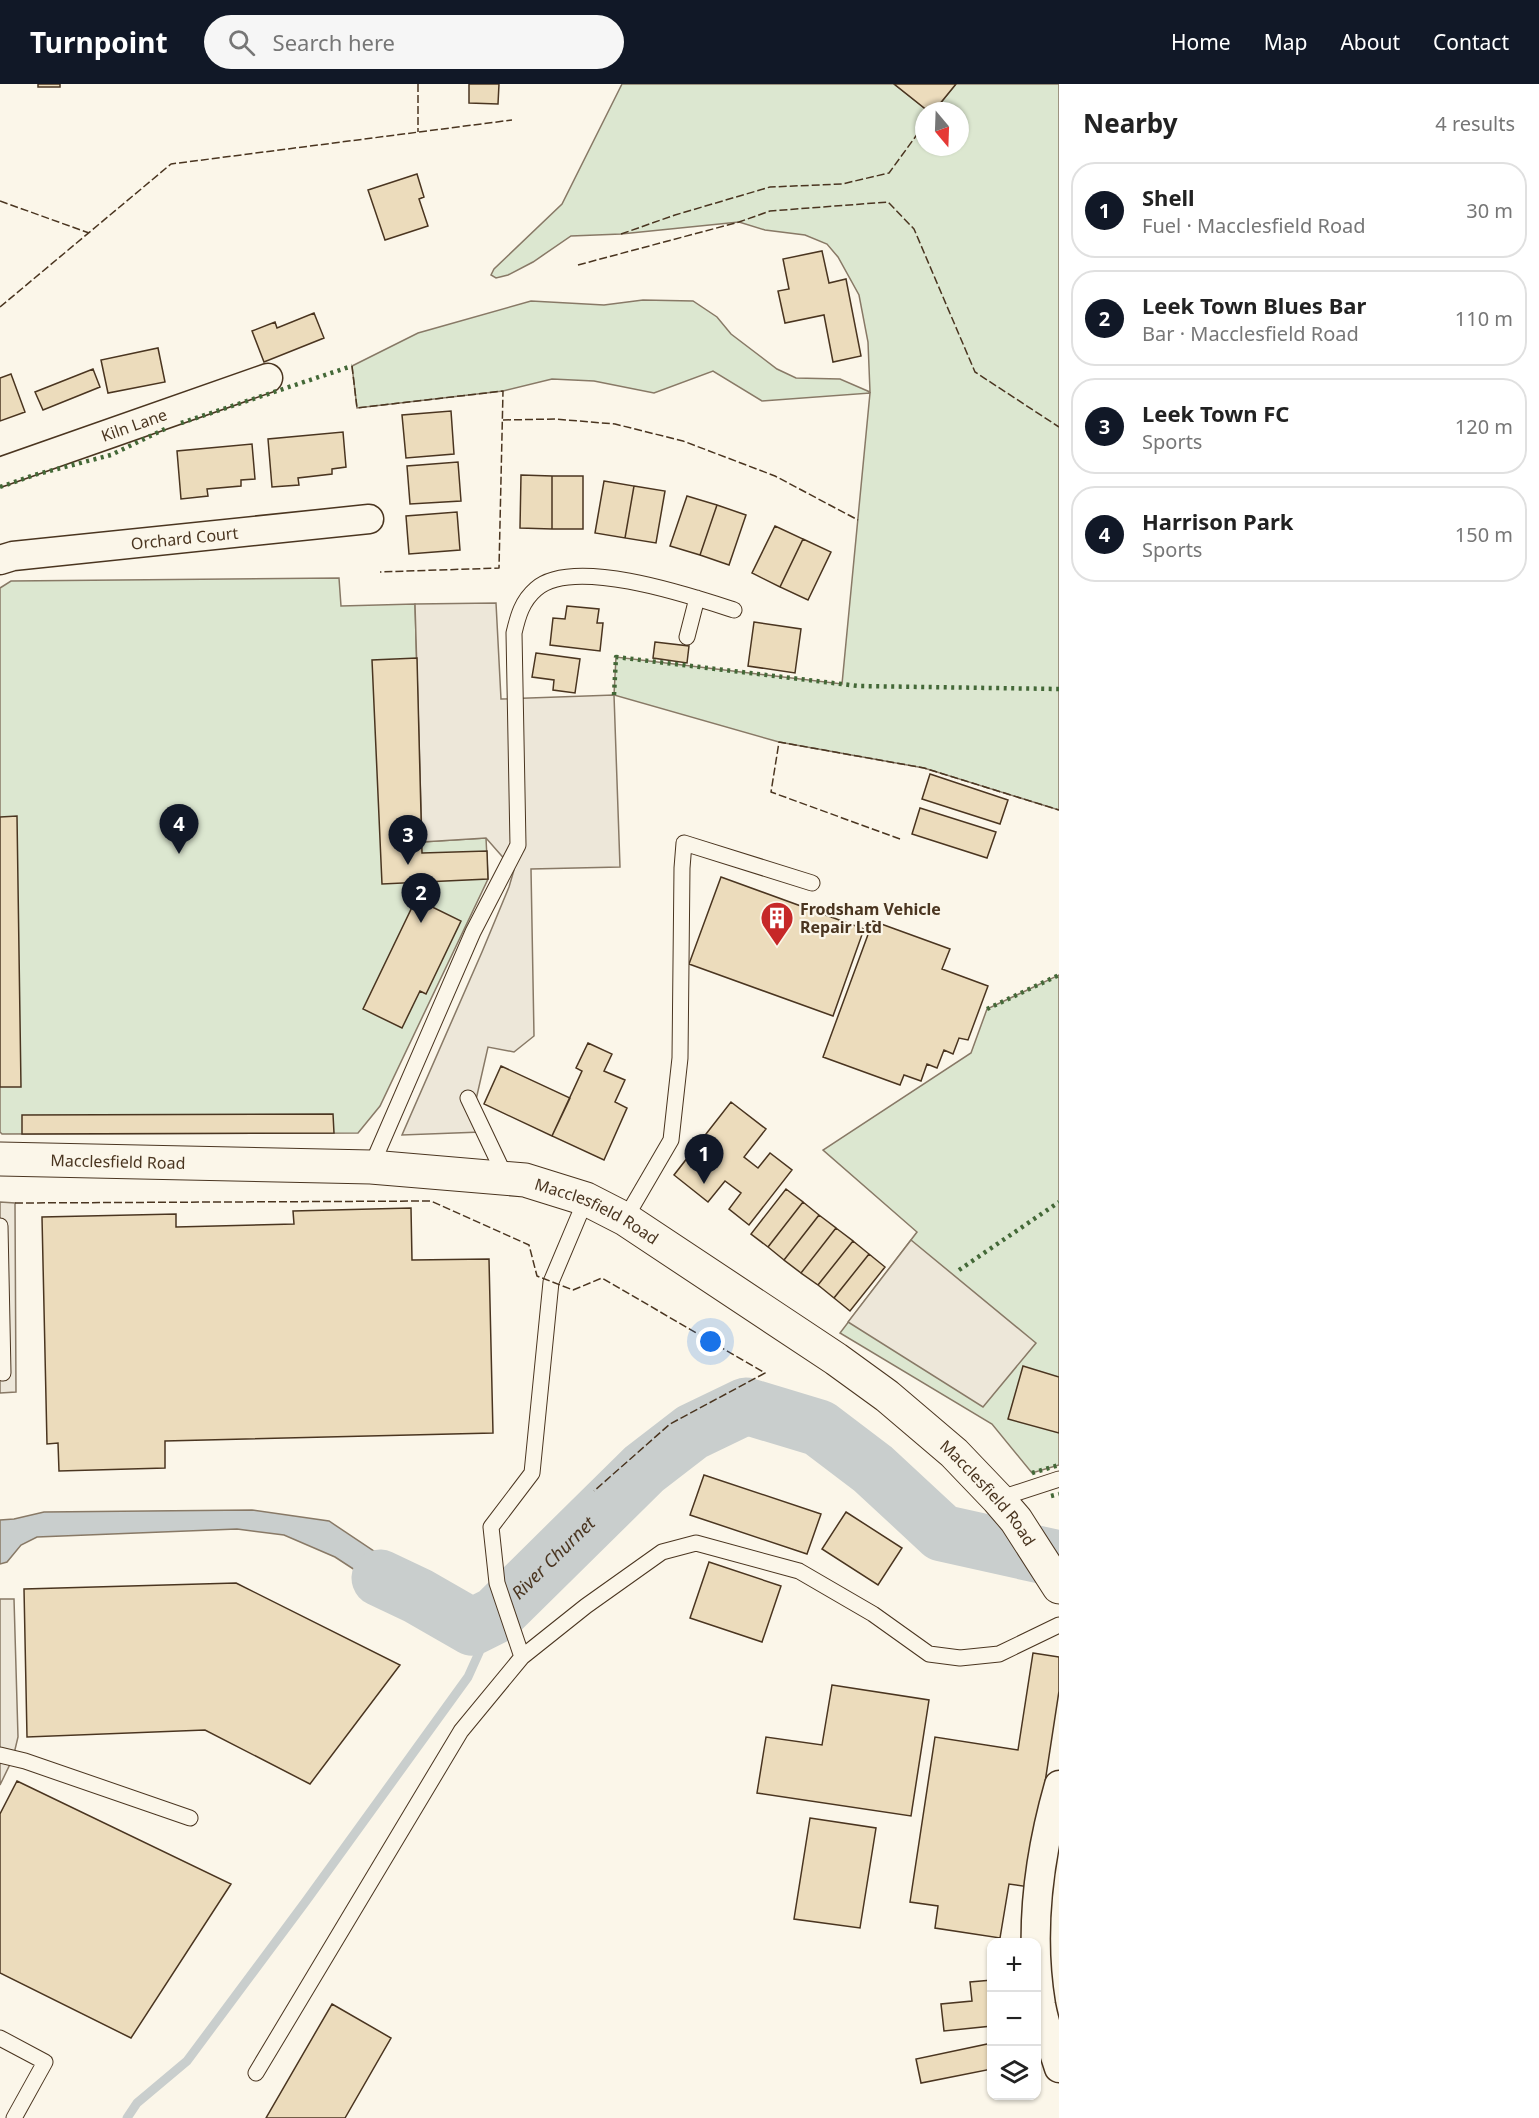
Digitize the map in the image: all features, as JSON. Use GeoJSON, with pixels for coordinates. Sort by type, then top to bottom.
{"type":"FeatureCollection","features":[{"type":"Feature","properties":{"kind":"highway","name":"Macclesfield Road"},"geometry":{"type":"LineString","coordinates":[[0,1159],[371,1167],[525,1180],[586,1199],[625,1218],[836,1359],[887,1396],[954,1453],[1007,1510],[1059,1587]]}},
{"type":"Feature","properties":{"kind":"street","name":"Kiln Lane"},"geometry":{"type":"LineString","coordinates":[[0,472],[268,378]]}},
{"type":"Feature","properties":{"kind":"street","name":"Orchard Court"},"geometry":{"type":"LineString","coordinates":[[0,560],[13,556],[369,519]]}},
{"type":"Feature","properties":{"kind":"street"},"geometry":{"type":"LineString","coordinates":[[1059,1785],[1051,1811],[1037,1904],[1037,1969],[1042,2006],[1059,2068]]}},
{"type":"Feature","properties":{"kind":"lane"},"geometry":{"type":"LineString","coordinates":[[371,1167],[473,932],[518,844],[514,633],[520,608],[537,588],[556,578],[582,574],[670,589],[734,610]]}},
{"type":"Feature","properties":{"kind":"lane"},"geometry":{"type":"LineString","coordinates":[[687,637],[697,598]]}},
{"type":"Feature","properties":{"kind":"lane"},"geometry":{"type":"LineString","coordinates":[[625,1218],[671,1140],[680,1058],[684,843],[812,882]]}},
{"type":"Feature","properties":{"kind":"lane"},"geometry":{"type":"LineString","coordinates":[[468,1098],[506,1178]]}},
{"type":"Feature","properties":{"kind":"lane"},"geometry":{"type":"LineString","coordinates":[[522,1657],[497,1583],[490,1527],[532,1473],[551,1282],[586,1199]]}},
{"type":"Feature","properties":{"kind":"lane"},"geometry":{"type":"LineString","coordinates":[[0,1226],[3,1373]]}},
{"type":"Feature","properties":{"kind":"lane"},"geometry":{"type":"LineString","coordinates":[[1007,1510],[1059,1479]]}},
{"type":"Feature","properties":{"kind":"lane"},"geometry":{"type":"LineString","coordinates":[[256,2073],[461,1731],[522,1657],[586,1606],[662,1551],[696,1543],[799,1571],[873,1614],[929,1654],[960,1659],[999,1654],[1059,1625]]}},
{"type":"Feature","properties":{"kind":"lane"},"geometry":{"type":"LineString","coordinates":[[0,1755],[25,1761],[190,1818]]}},
{"type":"Feature","properties":{"kind":"lane"},"geometry":{"type":"LineString","coordinates":[[0,2038],[45,2062],[14,2118]]}},
{"type":"Feature","properties":{"kind":"green space"},"geometry":{"type":"Polygon","coordinates":[[[622,84],[894,84],[917,102],[915,156],[969,156],[969,102],[941,102],[956,84],[1059,84],[1059,810],[924,768],[779,742],[614,695],[616,657],[842,684],[870,393],[762,401],[713,371],[654,393],[594,381],[552,379],[503,391],[357,408],[352,366],[418,333],[531,301],[604,305],[643,300],[693,301],[717,317],[731,334],[777,369],[796,378],[840,379],[870,392],[868,342],[859,295],[838,257],[827,244],[805,235],[765,230],[739,222],[621,234],[571,236],[533,262],[508,275],[496,278],[491,275],[494,269],[562,204],[622,84]]]}},
{"type":"Feature","properties":{"kind":"green space"},"geometry":{"type":"Polygon","coordinates":[[[339,578],[341,606],[415,604],[422,842],[486,838],[488,879],[380,1106],[358,1133],[2,1134],[0,1132],[0,588],[11,581],[339,578]]]}},
{"type":"Feature","properties":{"kind":"green space"},"geometry":{"type":"Polygon","coordinates":[[[1059,975],[1059,1465],[1032,1473],[992,1424],[840,1333],[917,1232],[823,1150],[971,1053],[987,1009],[1059,975]]]}},
{"type":"Feature","properties":{"kind":"shaded area"},"geometry":{"type":"Polygon","coordinates":[[[496,603],[501,699],[614,695],[620,867],[531,869],[534,1036],[514,1052],[488,1047],[475,1104],[481,1132],[402,1135],[482,952],[514,870],[486,838],[422,842],[415,604],[496,603]]]}},
{"type":"Feature","properties":{"kind":"shaded area"},"geometry":{"type":"Polygon","coordinates":[[[0,1202],[15,1203],[16,1392],[0,1393],[0,1202]]]}},
{"type":"Feature","properties":{"kind":"shaded area"},"geometry":{"type":"Polygon","coordinates":[[[911,1240],[1036,1343],[983,1407],[848,1322],[911,1240]]]}},
{"type":"Feature","properties":{"kind":"shaded area"},"geometry":{"type":"Polygon","coordinates":[[[252,1510],[329,1521],[447,1600],[454,1630],[424,1615],[335,1557],[284,1535],[237,1529],[37,1537],[21,1545],[7,1562],[0,1564],[0,1520],[44,1512],[252,1510]]]}},
{"type":"Feature","properties":{"kind":"shaded area"},"geometry":{"type":"Polygon","coordinates":[[[0,1599],[14,1599],[18,1737],[13,1758],[0,1785],[0,1599]]]}},
{"type":"Feature","properties":{"kind":"building"},"geometry":{"type":"Polygon","coordinates":[[[38,84],[60,84],[60,87],[38,87],[38,84]]]}},
{"type":"Feature","properties":{"kind":"building"},"geometry":{"type":"Polygon","coordinates":[[[469,84],[499,84],[498,104],[469,103],[469,84]]]}},
{"type":"Feature","properties":{"kind":"building"},"geometry":{"type":"Polygon","coordinates":[[[894,84],[956,84],[941,102],[917,102],[894,84]]]}},
{"type":"Feature","properties":{"kind":"building"},"geometry":{"type":"Polygon","coordinates":[[[417,174],[424,197],[419,199],[428,226],[385,240],[368,190],[417,174]]]}},
{"type":"Feature","properties":{"kind":"building"},"geometry":{"type":"Polygon","coordinates":[[[822,251],[829,283],[846,279],[861,356],[833,362],[824,315],[785,323],[778,291],[789,289],[783,259],[822,251]]]}},
{"type":"Feature","properties":{"kind":"building"},"geometry":{"type":"Polygon","coordinates":[[[314,313],[324,338],[264,362],[252,331],[275,322],[277,328],[314,313]]]}},
{"type":"Feature","properties":{"kind":"building"},"geometry":{"type":"Polygon","coordinates":[[[158,348],[165,382],[108,393],[101,360],[158,348]]]}},
{"type":"Feature","properties":{"kind":"building"},"geometry":{"type":"Polygon","coordinates":[[[93,369],[100,387],[43,410],[35,392],[93,369]]]}},
{"type":"Feature","properties":{"kind":"building"},"geometry":{"type":"Polygon","coordinates":[[[11,374],[25,412],[0,421],[0,378],[11,374]]]}},
{"type":"Feature","properties":{"kind":"building"},"geometry":{"type":"Polygon","coordinates":[[[451,411],[454,454],[406,458],[402,415],[451,411]]]}},
{"type":"Feature","properties":{"kind":"building"},"geometry":{"type":"Polygon","coordinates":[[[343,432],[346,467],[332,469],[332,474],[298,478],[299,485],[272,487],[268,439],[343,432]]]}},
{"type":"Feature","properties":{"kind":"building"},"geometry":{"type":"Polygon","coordinates":[[[252,444],[255,479],[241,480],[241,486],[207,489],[208,496],[181,499],[177,451],[252,444]]]}},
{"type":"Feature","properties":{"kind":"building"},"geometry":{"type":"Polygon","coordinates":[[[458,462],[461,501],[410,504],[407,466],[458,462]]]}},
{"type":"Feature","properties":{"kind":"building"},"geometry":{"type":"Polygon","coordinates":[[[521,475],[552,476],[552,529],[520,528],[521,475]]]}},
{"type":"Feature","properties":{"kind":"building"},"geometry":{"type":"Polygon","coordinates":[[[552,476],[583,476],[583,529],[552,529],[552,476]]]}},
{"type":"Feature","properties":{"kind":"building"},"geometry":{"type":"Polygon","coordinates":[[[604,481],[634,486],[625,538],[595,533],[604,481]]]}},
{"type":"Feature","properties":{"kind":"building"},"geometry":{"type":"Polygon","coordinates":[[[634,486],[665,491],[656,543],[625,538],[634,486]]]}},
{"type":"Feature","properties":{"kind":"building"},"geometry":{"type":"Polygon","coordinates":[[[687,496],[717,505],[700,555],[670,546],[687,496]]]}},
{"type":"Feature","properties":{"kind":"building"},"geometry":{"type":"Polygon","coordinates":[[[717,505],[746,515],[729,565],[700,555],[717,505]]]}},
{"type":"Feature","properties":{"kind":"building"},"geometry":{"type":"Polygon","coordinates":[[[457,512],[460,550],[409,554],[406,516],[457,512]]]}},
{"type":"Feature","properties":{"kind":"building"},"geometry":{"type":"Polygon","coordinates":[[[775,526],[803,539],[780,587],[752,573],[775,526]]]}},
{"type":"Feature","properties":{"kind":"building"},"geometry":{"type":"Polygon","coordinates":[[[803,539],[831,552],[808,600],[780,587],[803,539]]]}},
{"type":"Feature","properties":{"kind":"building"},"geometry":{"type":"Polygon","coordinates":[[[567,606],[599,609],[597,623],[603,623],[600,651],[550,645],[553,618],[565,619],[567,606]]]}},
{"type":"Feature","properties":{"kind":"building"},"geometry":{"type":"Polygon","coordinates":[[[754,622],[801,629],[795,673],[748,666],[754,622]]]}},
{"type":"Feature","properties":{"kind":"building"},"geometry":{"type":"Polygon","coordinates":[[[655,642],[689,646],[687,663],[653,658],[655,642]]]}},
{"type":"Feature","properties":{"kind":"building"},"geometry":{"type":"Polygon","coordinates":[[[536,653],[580,659],[575,693],[553,690],[554,680],[532,677],[536,653]]]}},
{"type":"Feature","properties":{"kind":"building"},"geometry":{"type":"Polygon","coordinates":[[[417,658],[422,853],[487,851],[488,879],[382,884],[372,660],[417,658]]]}},
{"type":"Feature","properties":{"kind":"building"},"geometry":{"type":"Polygon","coordinates":[[[930,774],[1008,800],[1000,824],[922,799],[930,774]]]}},
{"type":"Feature","properties":{"kind":"building"},"geometry":{"type":"Polygon","coordinates":[[[920,808],[996,832],[987,858],[912,834],[920,808]]]}},
{"type":"Feature","properties":{"kind":"building"},"geometry":{"type":"Polygon","coordinates":[[[17,816],[21,1087],[0,1087],[0,817],[17,816]]]}},
{"type":"Feature","properties":{"kind":"building","name":"Frodsham Vehicle Repair Ltd"},"geometry":{"type":"Polygon","coordinates":[[[721,877],[864,929],[833,1016],[689,964],[721,877]]]}},
{"type":"Feature","properties":{"kind":"building"},"geometry":{"type":"Polygon","coordinates":[[[416,899],[461,921],[426,994],[420,991],[402,1028],[363,1009],[416,899]]]}},
{"type":"Feature","properties":{"kind":"building"},"geometry":{"type":"Polygon","coordinates":[[[873,921],[950,949],[942,969],[988,986],[968,1040],[959,1038],[953,1054],[944,1050],[937,1068],[927,1064],[921,1081],[904,1075],[900,1085],[823,1057],[873,921]]]}},
{"type":"Feature","properties":{"kind":"building"},"geometry":{"type":"Polygon","coordinates":[[[588,1043],[612,1054],[604,1071],[625,1080],[615,1102],[627,1108],[604,1160],[552,1136],[582,1071],[576,1068],[588,1043]]]}},
{"type":"Feature","properties":{"kind":"building"},"geometry":{"type":"Polygon","coordinates":[[[501,1066],[570,1098],[552,1136],[484,1104],[501,1066]]]}},
{"type":"Feature","properties":{"kind":"building"},"geometry":{"type":"Polygon","coordinates":[[[731,1102],[766,1129],[744,1157],[758,1168],[770,1153],[792,1170],[749,1225],[729,1209],[741,1193],[725,1181],[708,1202],[674,1175],[731,1102]]]}},
{"type":"Feature","properties":{"kind":"building"},"geometry":{"type":"Polygon","coordinates":[[[333,1114],[334,1133],[22,1134],[22,1115],[333,1114]]]}},
{"type":"Feature","properties":{"kind":"building"},"geometry":{"type":"Polygon","coordinates":[[[786,1189],[803,1202],[768,1247],[751,1234],[786,1189]]]}},
{"type":"Feature","properties":{"kind":"building"},"geometry":{"type":"Polygon","coordinates":[[[803,1202],[819,1215],[784,1260],[768,1247],[803,1202]]]}},
{"type":"Feature","properties":{"kind":"building"},"geometry":{"type":"Polygon","coordinates":[[[411,1208],[412,1260],[489,1259],[493,1433],[165,1441],[165,1468],[59,1471],[58,1443],[47,1444],[42,1217],[176,1214],[176,1227],[294,1224],[293,1211],[411,1208]]]}},
{"type":"Feature","properties":{"kind":"building"},"geometry":{"type":"Polygon","coordinates":[[[819,1215],[836,1228],[801,1273],[784,1260],[819,1215]]]}},
{"type":"Feature","properties":{"kind":"building"},"geometry":{"type":"Polygon","coordinates":[[[836,1228],[853,1241],[818,1285],[801,1273],[836,1228]]]}},
{"type":"Feature","properties":{"kind":"building"},"geometry":{"type":"Polygon","coordinates":[[[853,1241],[869,1254],[834,1298],[818,1285],[853,1241]]]}},
{"type":"Feature","properties":{"kind":"building"},"geometry":{"type":"Polygon","coordinates":[[[869,1254],[885,1267],[850,1311],[834,1298],[869,1254]]]}},
{"type":"Feature","properties":{"kind":"building"},"geometry":{"type":"Polygon","coordinates":[[[1023,1366],[1059,1377],[1059,1433],[1008,1419],[1023,1366]]]}},
{"type":"Feature","properties":{"kind":"building"},"geometry":{"type":"Polygon","coordinates":[[[704,1475],[821,1514],[807,1554],[690,1515],[704,1475]]]}},
{"type":"Feature","properties":{"kind":"building"},"geometry":{"type":"Polygon","coordinates":[[[846,1512],[902,1548],[878,1585],[822,1549],[846,1512]]]}},
{"type":"Feature","properties":{"kind":"building"},"geometry":{"type":"Polygon","coordinates":[[[709,1562],[781,1586],[762,1642],[690,1618],[709,1562]]]}},
{"type":"Feature","properties":{"kind":"building"},"geometry":{"type":"Polygon","coordinates":[[[236,1583],[400,1665],[310,1784],[205,1730],[27,1737],[24,1589],[236,1583]]]}},
{"type":"Feature","properties":{"kind":"building"},"geometry":{"type":"Polygon","coordinates":[[[1033,1653],[1059,1657],[1059,1691],[1029,1887],[1009,1884],[1000,1938],[935,1928],[938,1906],[910,1902],[935,1737],[1018,1750],[1033,1653]]]}},
{"type":"Feature","properties":{"kind":"building"},"geometry":{"type":"Polygon","coordinates":[[[832,1685],[929,1700],[911,1816],[757,1793],[766,1737],[822,1745],[832,1685]]]}},
{"type":"Feature","properties":{"kind":"building"},"geometry":{"type":"Polygon","coordinates":[[[17,1781],[231,1884],[131,2038],[0,1973],[0,1814],[17,1781]]]}},
{"type":"Feature","properties":{"kind":"building"},"geometry":{"type":"Polygon","coordinates":[[[810,1818],[876,1828],[860,1928],[794,1919],[810,1818]]]}},
{"type":"Feature","properties":{"kind":"building"},"geometry":{"type":"Polygon","coordinates":[[[987,1980],[987,2027],[944,2031],[941,2004],[972,2001],[970,1982],[987,1980]]]}},
{"type":"Feature","properties":{"kind":"building"},"geometry":{"type":"Polygon","coordinates":[[[332,2004],[391,2038],[345,2118],[266,2118],[332,2004]]]}},
{"type":"Feature","properties":{"kind":"building"},"geometry":{"type":"Polygon","coordinates":[[[987,2044],[987,2070],[921,2083],[916,2059],[987,2044]]]}},
{"type":"Feature","properties":{"kind":"waterway","name":"River Churnet"},"geometry":{"type":"LineString","coordinates":[[380,1578],[418,1596],[472,1627],[496,1615],[644,1469],[692,1432],[746,1406],[819,1428],[873,1469],[942,1533],[1059,1559]]}},
{"type":"Feature","properties":{"kind":"waterway"},"geometry":{"type":"LineString","coordinates":[[127,2118],[137,2103],[187,2061],[306,1901],[468,1677],[496,1615]]}},
{"type":"Feature","properties":{"kind":"hedge"},"geometry":{"type":"LineString","coordinates":[[181,423],[352,366]]}},
{"type":"Feature","properties":{"kind":"hedge"},"geometry":{"type":"LineString","coordinates":[[0,487],[34,475],[111,455],[167,428]]}},
{"type":"Feature","properties":{"kind":"hedge"},"geometry":{"type":"LineString","coordinates":[[614,695],[616,657],[858,686],[1059,689]]}},
{"type":"Feature","properties":{"kind":"hedge"},"geometry":{"type":"LineString","coordinates":[[987,1009],[1059,975]]}},
{"type":"Feature","properties":{"kind":"hedge"},"geometry":{"type":"LineString","coordinates":[[959,1270],[1059,1202]]}},
{"type":"Feature","properties":{"kind":"hedge"},"geometry":{"type":"LineString","coordinates":[[1032,1473],[1059,1465]]}},
{"type":"Feature","properties":{"kind":"hedge"},"geometry":{"type":"LineString","coordinates":[[1051,1496],[1059,1494]]}},
{"type":"Feature","properties":{"kind":"fence"},"geometry":{"type":"LineString","coordinates":[[418,84],[418,132]]}},
{"type":"Feature","properties":{"kind":"fence"},"geometry":{"type":"LineString","coordinates":[[0,307],[171,164],[512,120]]}},
{"type":"Feature","properties":{"kind":"fence"},"geometry":{"type":"LineString","coordinates":[[621,234],[675,215],[770,187],[842,184],[889,173],[915,137]]}},
{"type":"Feature","properties":{"kind":"fence"},"geometry":{"type":"LineString","coordinates":[[0,201],[89,233]]}},
{"type":"Feature","properties":{"kind":"fence"},"geometry":{"type":"LineString","coordinates":[[578,265],[739,222],[770,211],[888,202],[914,229],[975,372],[1059,427]]}},
{"type":"Feature","properties":{"kind":"fence"},"geometry":{"type":"LineString","coordinates":[[352,366],[357,408],[503,391],[499,568],[380,572]]}},
{"type":"Feature","properties":{"kind":"fence"},"geometry":{"type":"LineString","coordinates":[[503,420],[555,419],[615,424],[683,441],[775,476],[858,520]]}},
{"type":"Feature","properties":{"kind":"fence"},"geometry":{"type":"LineString","coordinates":[[900,839],[771,792],[779,742],[924,768],[1059,810]]}},
{"type":"Feature","properties":{"kind":"fence"},"geometry":{"type":"LineString","coordinates":[[15,1203],[431,1201],[529,1245],[537,1276],[573,1290],[602,1278],[765,1373],[670,1424],[594,1491]]}},
{"type":"Feature","properties":{"kind":"place","name":"Harrison Park"},"geometry":{"type":"Point","coordinates":[179,854]}},
{"type":"Feature","properties":{"kind":"place","name":"Leek Town FC"},"geometry":{"type":"Point","coordinates":[408,865]}},
{"type":"Feature","properties":{"kind":"place","name":"Leek Town Blues Bar"},"geometry":{"type":"Point","coordinates":[421,923]}},
{"type":"Feature","properties":{"kind":"place","name":"Frodsham Vehicle Repair Ltd"},"geometry":{"type":"Point","coordinates":[777,947]}},
{"type":"Feature","properties":{"kind":"place","name":"Shell"},"geometry":{"type":"Point","coordinates":[704,1184]}}]}
